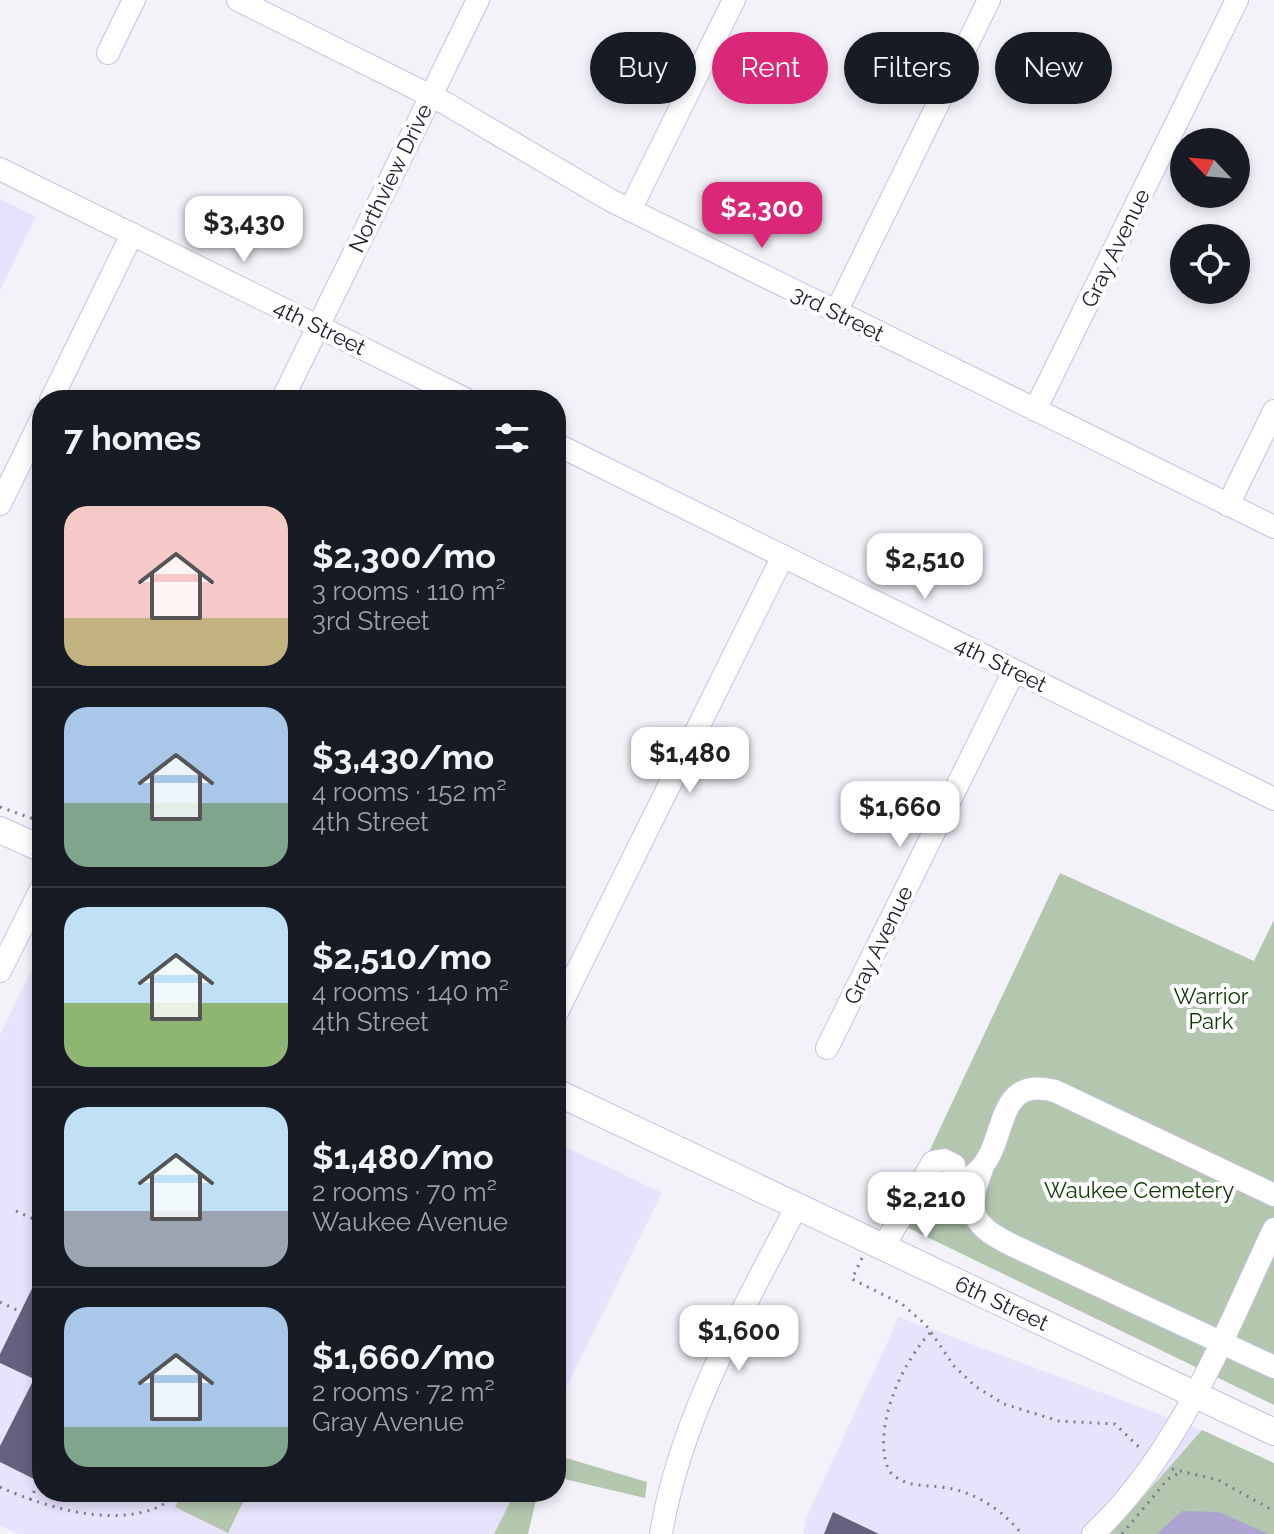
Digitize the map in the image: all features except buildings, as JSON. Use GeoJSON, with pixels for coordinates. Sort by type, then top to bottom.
{"type":"FeatureCollection","features":[{"type":"Feature","properties":{"kind":"main road"},"geometry":{"type":"LineString","coordinates":[[0,830],[32,844]]}},
{"type":"Feature","properties":{"kind":"main road","name":"6th Street"},"geometry":{"type":"LineString","coordinates":[[566,1097],[797,1206],[873,1251],[1274,1432]]}},
{"type":"Feature","properties":{"kind":"street"},"geometry":{"type":"LineString","coordinates":[[108,53],[134,0]]}},
{"type":"Feature","properties":{"kind":"street","name":"3rd Street"},"geometry":{"type":"LineString","coordinates":[[238,0],[431,96],[630,210],[1274,527]]}},
{"type":"Feature","properties":{"kind":"street","name":"Northview Drive"},"geometry":{"type":"LineString","coordinates":[[287,390],[478,0]]}},
{"type":"Feature","properties":{"kind":"street"},"geometry":{"type":"LineString","coordinates":[[630,210],[734,0]]}},
{"type":"Feature","properties":{"kind":"street"},"geometry":{"type":"LineString","coordinates":[[836,312],[989,0]]}},
{"type":"Feature","properties":{"kind":"street","name":"Gray Avenue"},"geometry":{"type":"LineString","coordinates":[[1035,410],[1237,0]]}},
{"type":"Feature","properties":{"kind":"street","name":"4th Street"},"geometry":{"type":"LineString","coordinates":[[0,169],[447,390]]}},
{"type":"Feature","properties":{"kind":"street"},"geometry":{"type":"LineString","coordinates":[[56,390],[132,234]]}},
{"type":"Feature","properties":{"kind":"street"},"geometry":{"type":"LineString","coordinates":[[1228,505],[1274,411]]}},
{"type":"Feature","properties":{"kind":"street"},"geometry":{"type":"LineString","coordinates":[[0,504],[32,438]]}},
{"type":"Feature","properties":{"kind":"street","name":"4th Street"},"geometry":{"type":"LineString","coordinates":[[566,449],[1274,799]]}},
{"type":"Feature","properties":{"kind":"street"},"geometry":{"type":"LineString","coordinates":[[566,994],[783,556]]}},
{"type":"Feature","properties":{"kind":"street","name":"Gray Avenue"},"geometry":{"type":"LineString","coordinates":[[827,1048],[1014,671]]}},
{"type":"Feature","properties":{"kind":"street"},"geometry":{"type":"LineString","coordinates":[[0,971],[32,907]]}},
{"type":"Feature","properties":{"kind":"street"},"geometry":{"type":"LineString","coordinates":[[1274,1195],[1055,1091],[1038,1087],[1022,1091],[1010,1102],[971,1197],[972,1214],[982,1228],[1016,1247],[1274,1367]]}},
{"type":"Feature","properties":{"kind":"street"},"geometry":{"type":"LineString","coordinates":[[873,1251],[912,1198],[956,1184],[982,1168]]}},
{"type":"Feature","properties":{"kind":"street"},"geometry":{"type":"LineString","coordinates":[[661,1534],[689,1431],[734,1330],[797,1206]]}},
{"type":"Feature","properties":{"kind":"street"},"geometry":{"type":"LineString","coordinates":[[1093,1534],[1120,1508],[1158,1460],[1194,1394],[1274,1229]]}},
{"type":"Feature","properties":{"kind":"path"},"geometry":{"type":"LineString","coordinates":[[0,807],[32,818]]}},
{"type":"Feature","properties":{"kind":"path"},"geometry":{"type":"LineString","coordinates":[[16,1211],[32,1218]]}},
{"type":"Feature","properties":{"kind":"path"},"geometry":{"type":"LineString","coordinates":[[873,1251],[852,1279],[902,1304],[975,1386],[1004,1404],[1059,1421],[1115,1424],[1158,1460],[1180,1473],[1218,1480],[1274,1511]]}},
{"type":"Feature","properties":{"kind":"path"},"geometry":{"type":"LineString","coordinates":[[0,1302],[21,1312]]}},
{"type":"Feature","properties":{"kind":"path"},"geometry":{"type":"LineString","coordinates":[[930,1333],[910,1360],[888,1415],[883,1445],[889,1471],[908,1485],[970,1494],[998,1511],[1022,1534]]}},
{"type":"Feature","properties":{"kind":"path"},"geometry":{"type":"LineString","coordinates":[[1122,1534],[1168,1479],[1180,1473]]}},
{"type":"Feature","properties":{"kind":"path"},"geometry":{"type":"LineString","coordinates":[[0,1487],[30,1500],[32,1496]]}},
{"type":"Feature","properties":{"kind":"path"},"geometry":{"type":"LineString","coordinates":[[34,1502],[66,1518]]}},
{"type":"Feature","properties":{"kind":"path"},"geometry":{"type":"LineString","coordinates":[[165,1512],[172,1502]]}},
{"type":"Feature","properties":{"kind":"shaded area"},"geometry":{"type":"Polygon","coordinates":[[[0,199],[36,217],[0,290],[0,199]]]}},
{"type":"Feature","properties":{"kind":"shaded area"},"geometry":{"type":"Polygon","coordinates":[[[32,969],[32,1502],[510,1502],[494,1534],[18,1534],[0,1525],[0,1034],[32,969]]]}},
{"type":"Feature","properties":{"kind":"shaded area"},"geometry":{"type":"Polygon","coordinates":[[[566,1147],[662,1193],[566,1388],[566,1147]]]}},
{"type":"Feature","properties":{"kind":"shaded area"},"geometry":{"type":"Polygon","coordinates":[[[899,1317],[1202,1430],[1110,1534],[803,1534],[807,1516],[899,1317]]]}},
{"type":"Feature","properties":{"kind":"shaded area"},"geometry":{"type":"Polygon","coordinates":[[[1182,1511],[1219,1512],[1268,1534],[1157,1534],[1182,1511]]]}},
{"type":"Feature","properties":{"kind":"green space","name":"Waukee Cemetery"},"geometry":{"type":"Polygon","coordinates":[[[1060,873],[1254,961],[1274,920],[1274,1405],[896,1222],[1060,873]]]}},
{"type":"Feature","properties":{"kind":"green space"},"geometry":{"type":"Polygon","coordinates":[[[1202,1430],[1274,1463],[1274,1534],[1110,1534],[1202,1430]]]}},
{"type":"Feature","properties":{"kind":"green space"},"geometry":{"type":"Polygon","coordinates":[[[566,1458],[647,1482],[645,1498],[566,1479],[566,1458]]]}},
{"type":"Feature","properties":{"kind":"green space"},"geometry":{"type":"Polygon","coordinates":[[[178,1502],[243,1502],[228,1533],[175,1507],[178,1502]]]}},
{"type":"Feature","properties":{"kind":"green space"},"geometry":{"type":"Polygon","coordinates":[[[510,1502],[536,1502],[528,1534],[494,1534],[510,1502]]]}},
{"type":"Feature","properties":{"kind":"park label","name":"Warrior Park"},"geometry":{"type":"Point","coordinates":[1211,1008]}}]}
